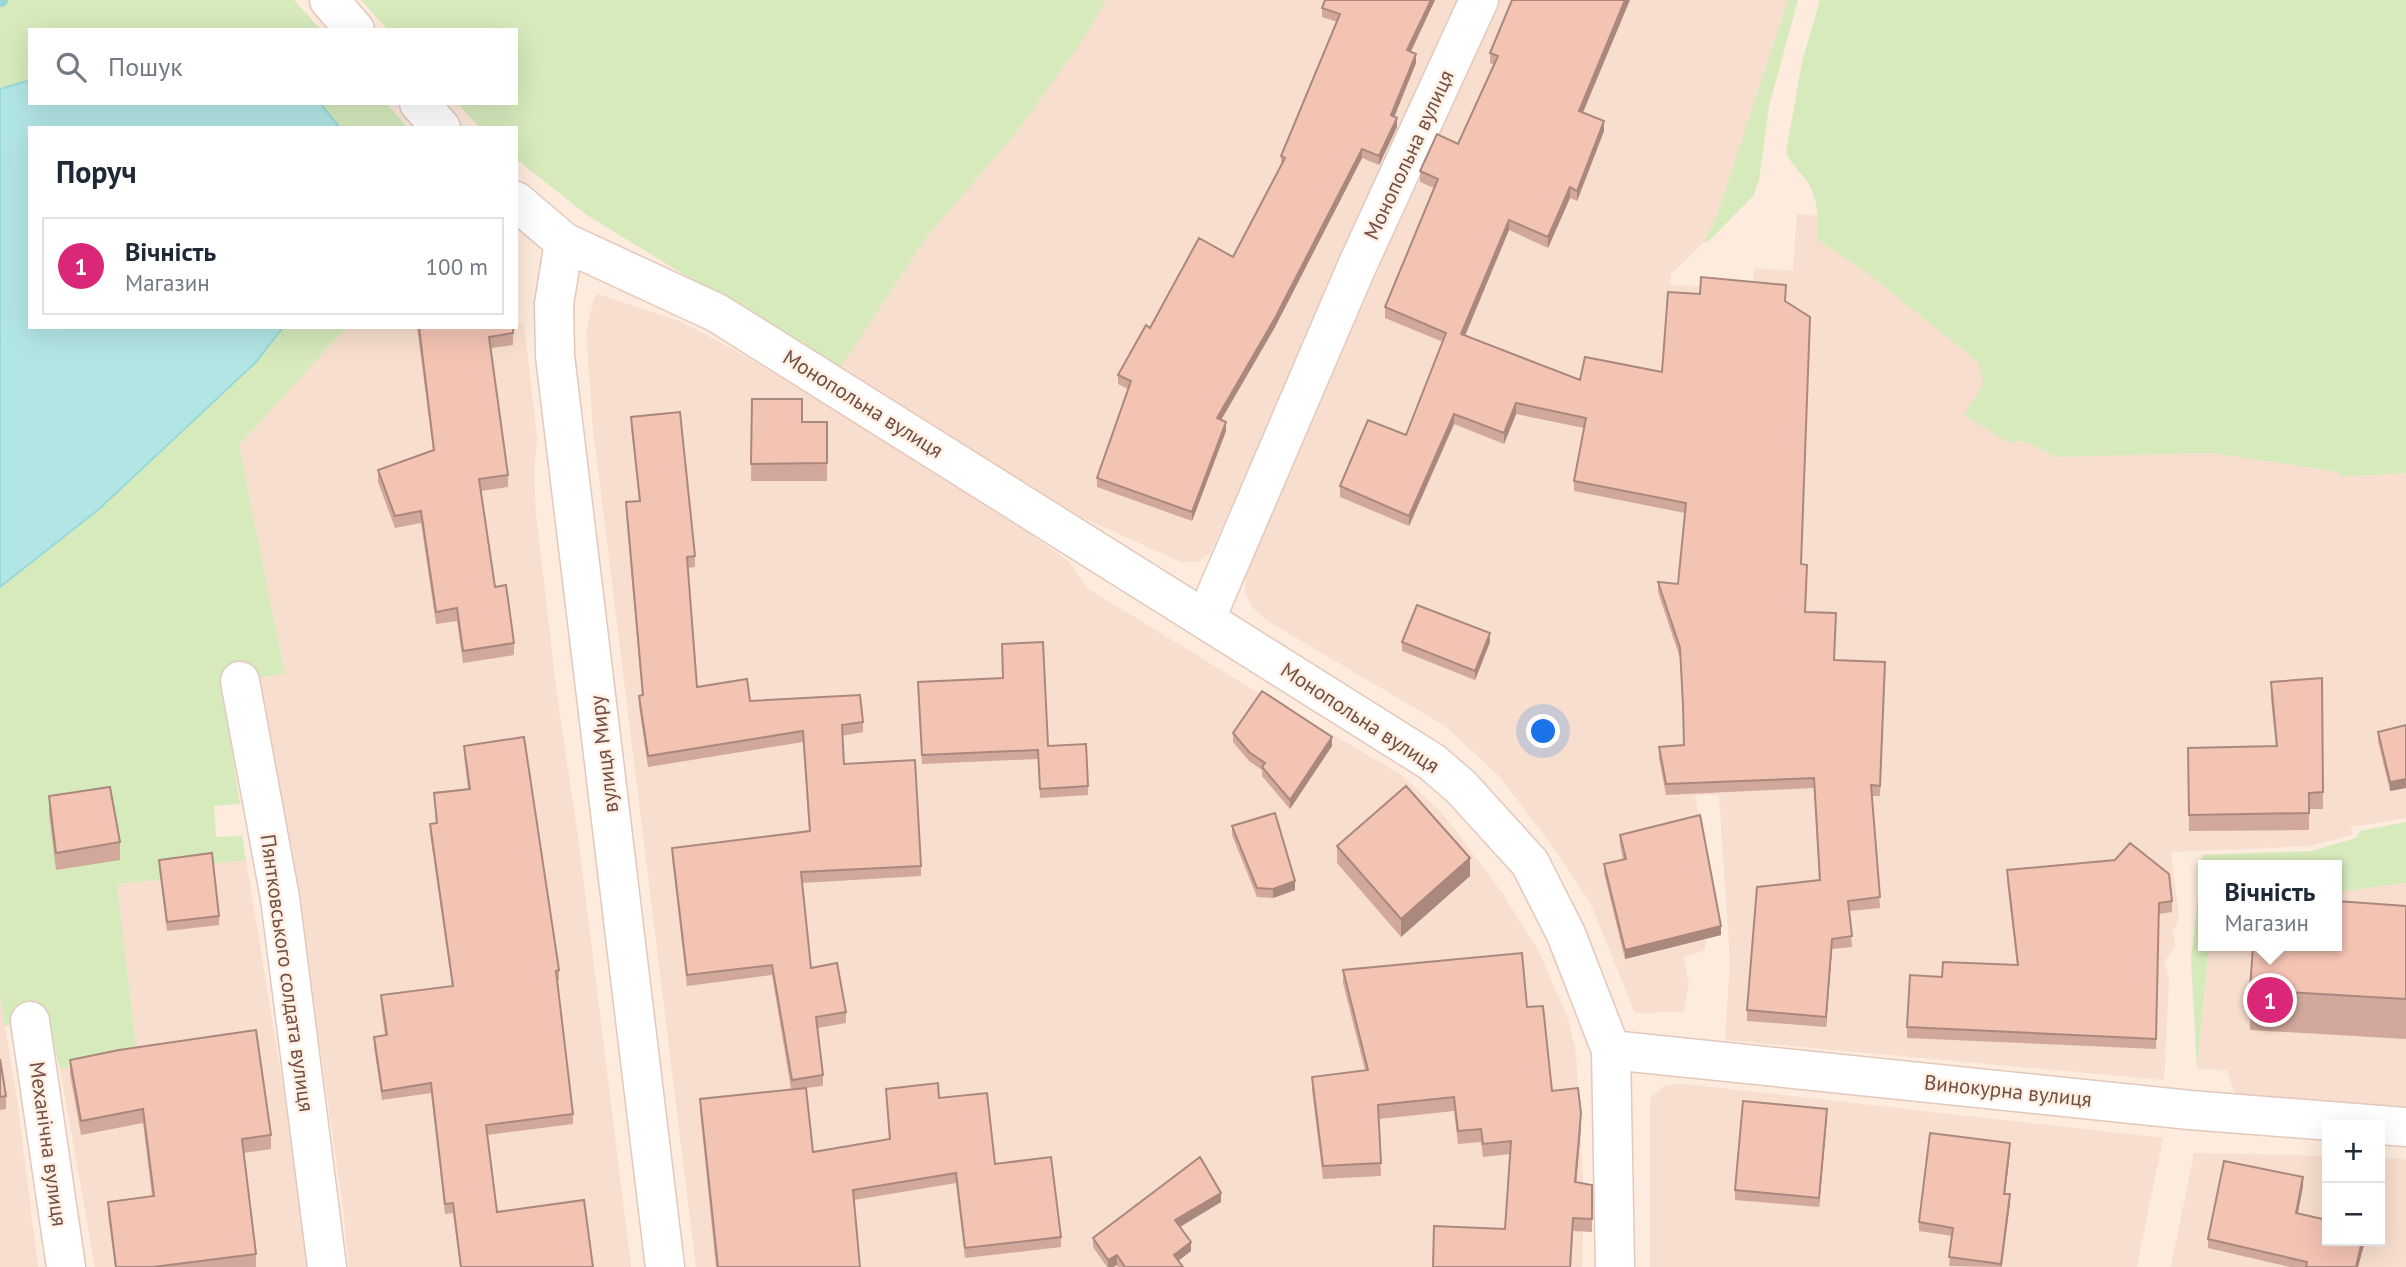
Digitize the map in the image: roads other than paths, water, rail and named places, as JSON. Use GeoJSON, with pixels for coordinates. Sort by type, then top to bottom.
{"type":"FeatureCollection","features":[{"type":"Feature","properties":{"kind":"street"},"geometry":{"type":"LineString","coordinates":[[330,0],[353,28]]}},
{"type":"Feature","properties":{"kind":"street","name":"Монопольна вулиця"},"geometry":{"type":"LineString","coordinates":[[1206,618],[1357,266],[1479,0]]}},
{"type":"Feature","properties":{"kind":"street"},"geometry":{"type":"LineString","coordinates":[[421,105],[439,126]]}},
{"type":"Feature","properties":{"kind":"street","name":"Монопольна вулиця"},"geometry":{"type":"LineString","coordinates":[[518,203],[564,242],[717,313],[1206,618],[1432,762],[1461,787],[1530,863],[1566,934],[1611,1050],[1615,1267]]}},
{"type":"Feature","properties":{"kind":"street","name":"вулиця Миру"},"geometry":{"type":"LineString","coordinates":[[564,242],[554,304],[556,370],[665,1267]]}},
{"type":"Feature","properties":{"kind":"street","name":"Пянтковського солдата вулиця"},"geometry":{"type":"LineString","coordinates":[[240,681],[280,898],[327,1267]]}},
{"type":"Feature","properties":{"kind":"street","name":"Механічна вулиця"},"geometry":{"type":"LineString","coordinates":[[30,1021],[66,1267]]}},
{"type":"Feature","properties":{"kind":"street","name":"Винокурна вулиця"},"geometry":{"type":"LineString","coordinates":[[1611,1050],[2190,1110],[2406,1127]]}},
{"type":"Feature","properties":{"kind":"water"},"geometry":{"type":"Polygon","coordinates":[[[28,81],[28,105],[322,105],[338,126],[28,126],[28,329],[281,329],[256,362],[99,509],[0,587],[0,89],[28,81]]]}},
{"type":"Feature","properties":{"kind":"place","name":"Вічність"},"geometry":{"type":"Point","coordinates":[2270,1000]}}]}
